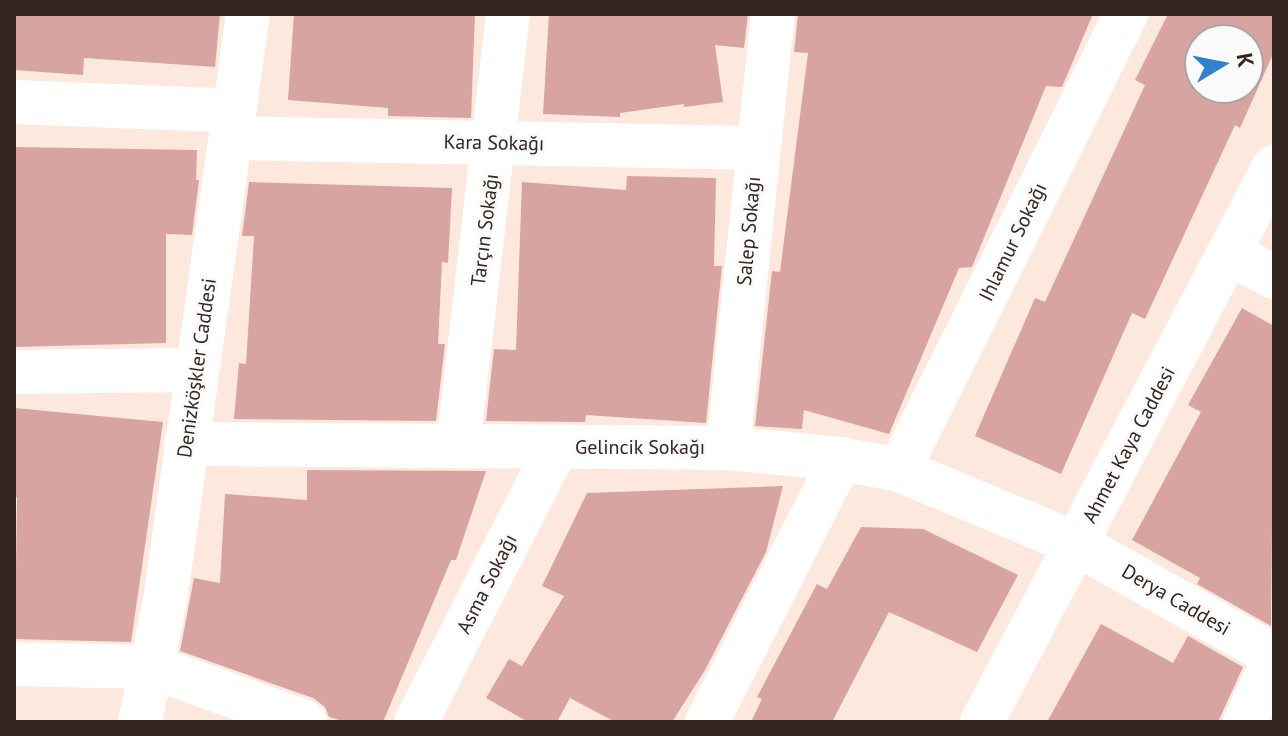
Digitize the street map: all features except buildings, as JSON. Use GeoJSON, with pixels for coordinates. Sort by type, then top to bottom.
{"type":"FeatureCollection","features":[{"type":"Feature","properties":{"kind":"street","name":"Denizköşkler Caddesi"},"geometry":{"type":"LineString","coordinates":[[140,722],[165,601],[248,14]]}},
{"type":"Feature","properties":{"kind":"street","name":"Tarçın Sokağı"},"geometry":{"type":"LineString","coordinates":[[458,446],[508,14]]}},
{"type":"Feature","properties":{"kind":"street","name":"Salep Sokağı"},"geometry":{"type":"LineString","coordinates":[[728,448],[773,14]]}},
{"type":"Feature","properties":{"kind":"street","name":"Ihlamur Sokağı"},"geometry":{"type":"LineString","coordinates":[[899,470],[1126,14]]}},
{"type":"Feature","properties":{"kind":"street","name":"Kara Sokağı"},"geometry":{"type":"LineString","coordinates":[[14,102],[233,125],[495,142],[757,148]]}},
{"type":"Feature","properties":{"kind":"street","name":"Ahmet Kaya Caddesi"},"geometry":{"type":"LineString","coordinates":[[982,722],[1231,254],[1274,167]]}},
{"type":"Feature","properties":{"kind":"street"},"geometry":{"type":"LineString","coordinates":[[1231,254],[1274,277]]}},
{"type":"Feature","properties":{"kind":"street"},"geometry":{"type":"LineString","coordinates":[[14,372],[197,370]]}},
{"type":"Feature","properties":{"kind":"street","name":"Gelincik Sokağı"},"geometry":{"type":"LineString","coordinates":[[186,444],[728,448],[841,459],[899,470],[1077,544]]}},
{"type":"Feature","properties":{"kind":"street","name":"Asma Sokağı"},"geometry":{"type":"LineString","coordinates":[[416,722],[557,447]]}},
{"type":"Feature","properties":{"kind":"street"},"geometry":{"type":"LineString","coordinates":[[707,722],[841,459]]}},
{"type":"Feature","properties":{"kind":"street","name":"Derya Caddesi"},"geometry":{"type":"LineString","coordinates":[[1077,544],[1274,658]]}},
{"type":"Feature","properties":{"kind":"street"},"geometry":{"type":"LineString","coordinates":[[1245,722],[1274,658]]}},
{"type":"Feature","properties":{"kind":"street"},"geometry":{"type":"LineString","coordinates":[[14,664],[152,667],[305,722]]}}]}
